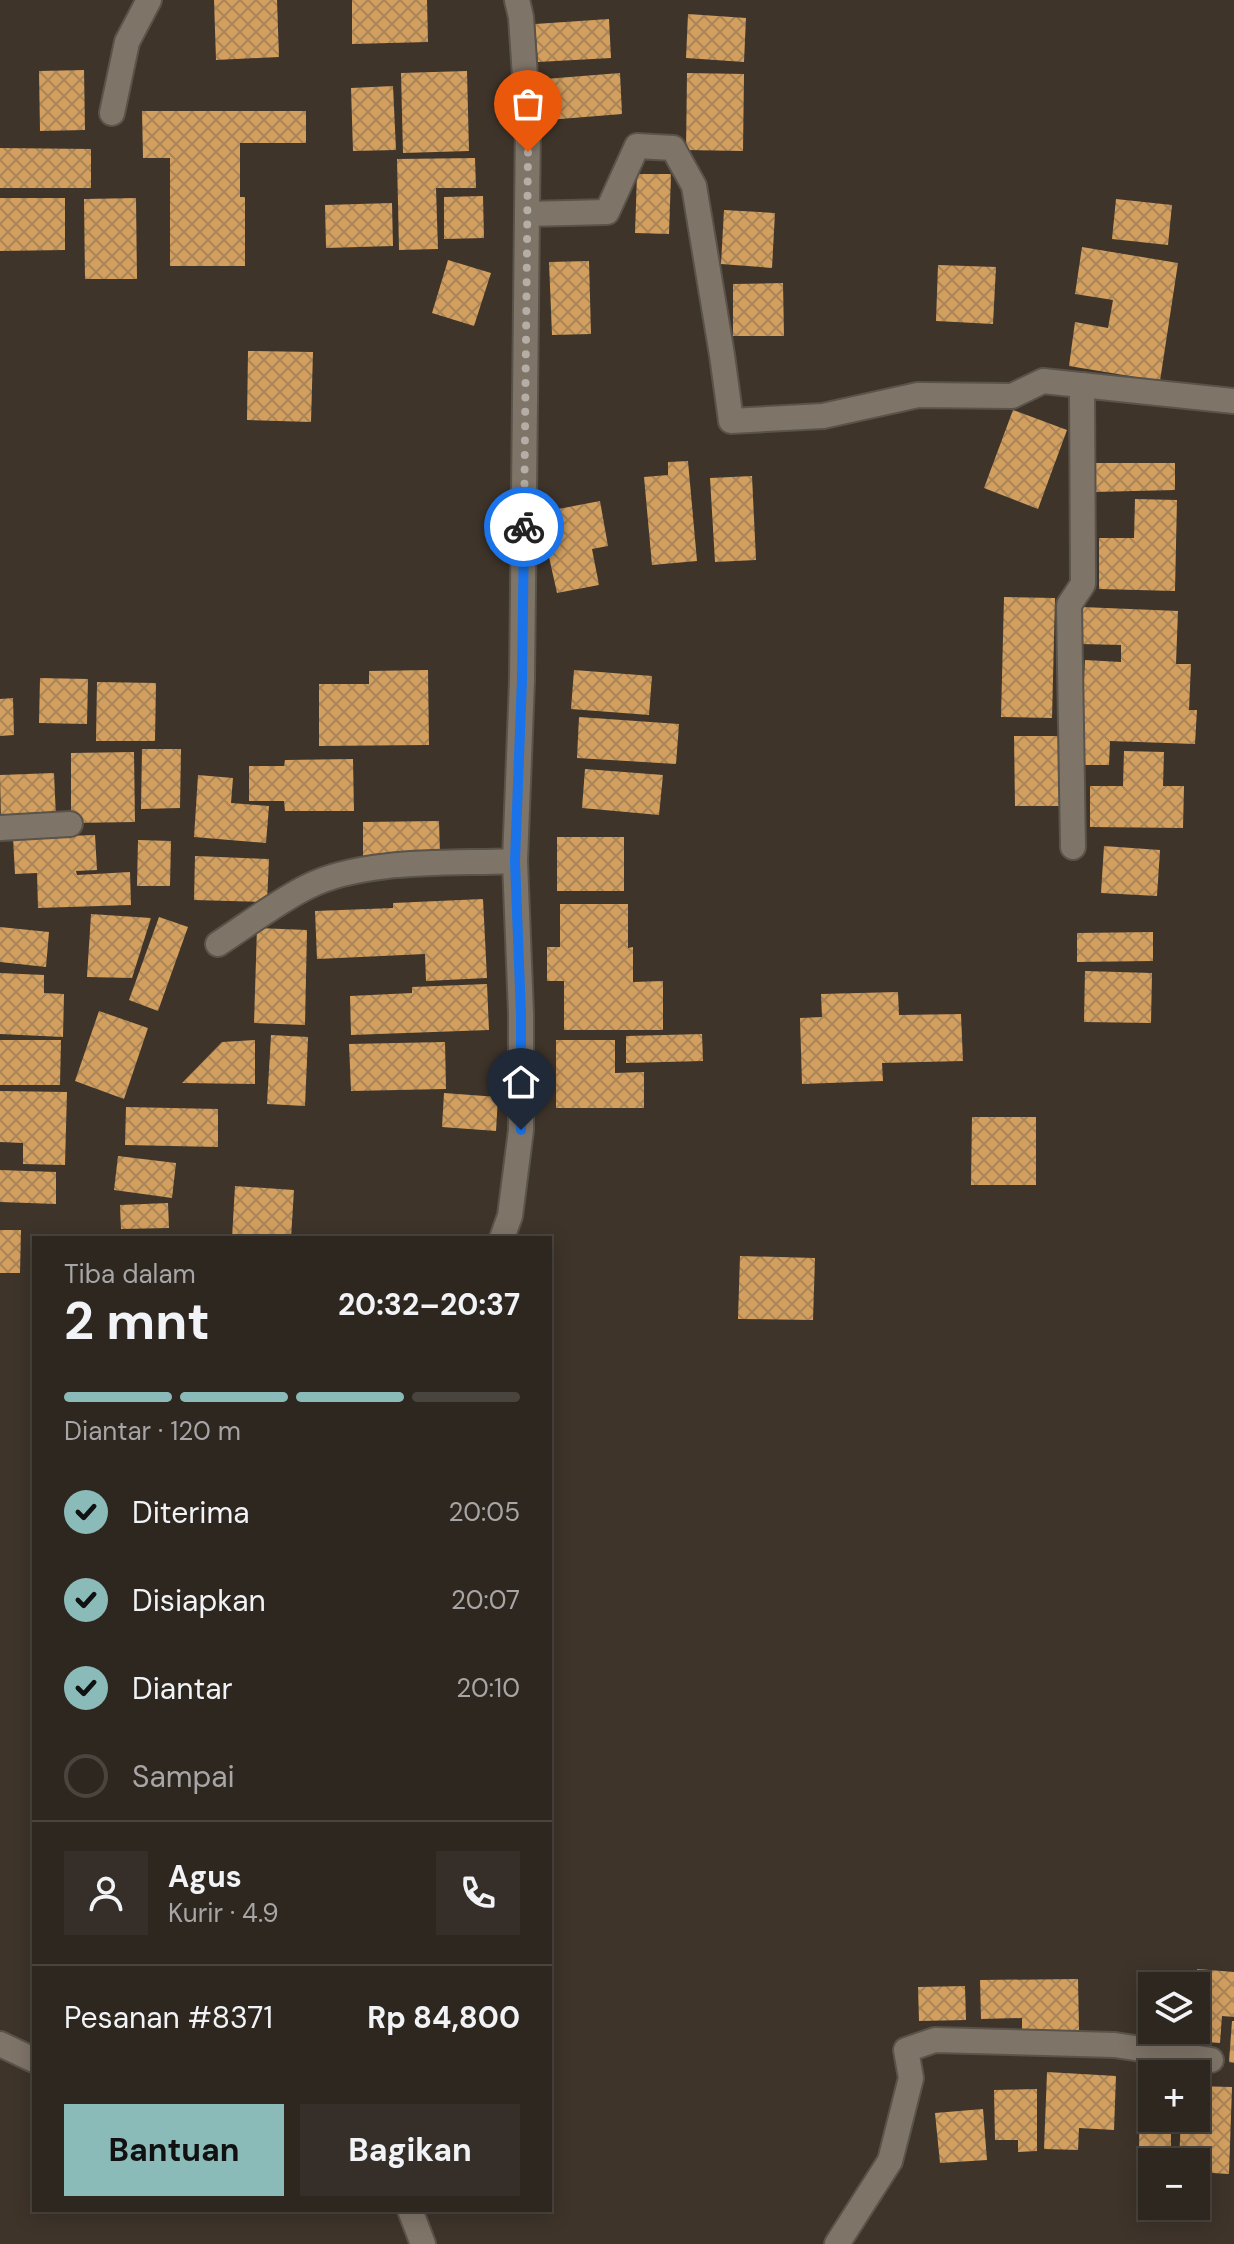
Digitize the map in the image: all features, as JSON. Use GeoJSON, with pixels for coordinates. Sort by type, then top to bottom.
{"type":"FeatureCollection","features":[{"type":"Feature","properties":{"kind":"street"},"geometry":{"type":"LineString","coordinates":[[112,113],[127,42],[149,0]]}},
{"type":"Feature","properties":{"kind":"street"},"geometry":{"type":"LineString","coordinates":[[503,1236],[510,1216],[521,1130],[521,1014],[515,861],[522,680],[528,121],[521,17],[517,0]]}},
{"type":"Feature","properties":{"kind":"street"},"geometry":{"type":"LineString","coordinates":[[527,214],[607,212],[637,146],[673,148],[694,186],[731,421],[823,416],[918,395],[1012,396],[1043,381],[1234,401]]}},
{"type":"Feature","properties":{"kind":"street"},"geometry":{"type":"LineString","coordinates":[[1073,847],[1069,605],[1083,584],[1082,385]]}},
{"type":"Feature","properties":{"kind":"street"},"geometry":{"type":"LineString","coordinates":[[0,828],[70,824]]}},
{"type":"Feature","properties":{"kind":"street"},"geometry":{"type":"LineString","coordinates":[[218,944],[307,886],[351,871],[408,865],[515,861]]}},
{"type":"Feature","properties":{"kind":"street"},"geometry":{"type":"LineString","coordinates":[[837,2244],[890,2161],[911,2078],[906,2050],[935,2040],[1115,2045],[1211,2060]]}},
{"type":"Feature","properties":{"kind":"street"},"geometry":{"type":"LineString","coordinates":[[0,2044],[32,2059]]}},
{"type":"Feature","properties":{"kind":"street"},"geometry":{"type":"LineString","coordinates":[[411,2212],[423,2244]]}},
{"type":"Feature","properties":{"kind":"building"},"geometry":{"type":"Polygon","coordinates":[[[214,0],[277,0],[279,57],[216,60],[214,0]]]}},
{"type":"Feature","properties":{"kind":"building"},"geometry":{"type":"Polygon","coordinates":[[[352,0],[427,0],[428,42],[352,44],[352,0]]]}},
{"type":"Feature","properties":{"kind":"building"},"geometry":{"type":"Polygon","coordinates":[[[688,14],[746,18],[744,62],[686,58],[688,14]]]}},
{"type":"Feature","properties":{"kind":"building"},"geometry":{"type":"Polygon","coordinates":[[[609,19],[611,58],[538,62],[535,24],[609,19]]]}},
{"type":"Feature","properties":{"kind":"building"},"geometry":{"type":"Polygon","coordinates":[[[84,70],[85,130],[40,131],[39,71],[84,70]]]}},
{"type":"Feature","properties":{"kind":"building"},"geometry":{"type":"Polygon","coordinates":[[[467,71],[469,151],[403,153],[401,73],[467,71]]]}},
{"type":"Feature","properties":{"kind":"building"},"geometry":{"type":"Polygon","coordinates":[[[620,73],[622,114],[548,120],[545,79],[620,73]]]}},
{"type":"Feature","properties":{"kind":"building"},"geometry":{"type":"Polygon","coordinates":[[[687,73],[744,74],[743,151],[686,150],[687,73]]]}},
{"type":"Feature","properties":{"kind":"building"},"geometry":{"type":"Polygon","coordinates":[[[393,86],[396,150],[353,151],[351,88],[393,86]]]}},
{"type":"Feature","properties":{"kind":"building"},"geometry":{"type":"Polygon","coordinates":[[[142,111],[306,111],[306,143],[240,143],[240,197],[245,197],[245,266],[170,266],[170,158],[143,158],[142,111]]]}},
{"type":"Feature","properties":{"kind":"building"},"geometry":{"type":"Polygon","coordinates":[[[0,148],[91,149],[91,188],[0,188],[0,148]]]}},
{"type":"Feature","properties":{"kind":"building"},"geometry":{"type":"Polygon","coordinates":[[[475,158],[476,188],[436,188],[438,249],[399,250],[397,159],[475,158]]]}},
{"type":"Feature","properties":{"kind":"building"},"geometry":{"type":"Polygon","coordinates":[[[637,174],[671,174],[669,234],[635,233],[637,174]]]}},
{"type":"Feature","properties":{"kind":"building"},"geometry":{"type":"Polygon","coordinates":[[[483,196],[484,238],[444,239],[444,197],[483,196]]]}},
{"type":"Feature","properties":{"kind":"building"},"geometry":{"type":"Polygon","coordinates":[[[0,198],[65,198],[65,250],[0,251],[0,198]]]}},
{"type":"Feature","properties":{"kind":"building"},"geometry":{"type":"Polygon","coordinates":[[[136,198],[137,279],[85,279],[84,199],[136,198]]]}},
{"type":"Feature","properties":{"kind":"building"},"geometry":{"type":"Polygon","coordinates":[[[1116,199],[1172,205],[1168,245],[1112,239],[1116,199]]]}},
{"type":"Feature","properties":{"kind":"building"},"geometry":{"type":"Polygon","coordinates":[[[392,203],[393,246],[326,248],[325,205],[392,203]]]}},
{"type":"Feature","properties":{"kind":"building"},"geometry":{"type":"Polygon","coordinates":[[[724,210],[775,213],[772,268],[721,264],[724,210]]]}},
{"type":"Feature","properties":{"kind":"building"},"geometry":{"type":"Polygon","coordinates":[[[1082,247],[1178,263],[1160,381],[1069,366],[1075,322],[1108,328],[1113,300],[1075,294],[1082,247]]]}},
{"type":"Feature","properties":{"kind":"building"},"geometry":{"type":"Polygon","coordinates":[[[448,260],[491,273],[474,326],[432,313],[448,260]]]}},
{"type":"Feature","properties":{"kind":"building"},"geometry":{"type":"Polygon","coordinates":[[[589,261],[591,334],[552,335],[549,262],[589,261]]]}},
{"type":"Feature","properties":{"kind":"building"},"geometry":{"type":"Polygon","coordinates":[[[938,265],[996,267],[993,324],[936,321],[938,265]]]}},
{"type":"Feature","properties":{"kind":"building"},"geometry":{"type":"Polygon","coordinates":[[[783,283],[784,336],[733,336],[733,284],[783,283]]]}},
{"type":"Feature","properties":{"kind":"building"},"geometry":{"type":"Polygon","coordinates":[[[248,351],[313,352],[311,422],[247,420],[248,351]]]}},
{"type":"Feature","properties":{"kind":"building"},"geometry":{"type":"Polygon","coordinates":[[[1013,410],[1067,430],[1038,509],[984,488],[1013,410]]]}},
{"type":"Feature","properties":{"kind":"building"},"geometry":{"type":"Polygon","coordinates":[[[688,461],[697,561],[652,565],[644,477],[668,475],[668,462],[688,461]]]}},
{"type":"Feature","properties":{"kind":"building"},"geometry":{"type":"Polygon","coordinates":[[[1094,463],[1175,463],[1175,490],[1094,492],[1094,463]]]}},
{"type":"Feature","properties":{"kind":"building"},"geometry":{"type":"Polygon","coordinates":[[[752,476],[756,560],[715,562],[710,478],[752,476]]]}},
{"type":"Feature","properties":{"kind":"building"},"geometry":{"type":"Polygon","coordinates":[[[1135,499],[1177,500],[1175,591],[1099,589],[1099,538],[1134,538],[1135,499]]]}},
{"type":"Feature","properties":{"kind":"building"},"geometry":{"type":"Polygon","coordinates":[[[600,501],[608,546],[592,549],[599,585],[557,593],[549,557],[540,558],[532,514],[600,501]]]}},
{"type":"Feature","properties":{"kind":"building"},"geometry":{"type":"Polygon","coordinates":[[[1004,597],[1055,598],[1052,718],[1001,717],[1004,597]]]}},
{"type":"Feature","properties":{"kind":"building"},"geometry":{"type":"Polygon","coordinates":[[[1082,607],[1178,611],[1176,664],[1191,664],[1189,710],[1197,710],[1195,744],[1110,741],[1109,765],[1080,765],[1085,660],[1121,662],[1121,645],[1081,644],[1082,607]]]}},
{"type":"Feature","properties":{"kind":"building"},"geometry":{"type":"Polygon","coordinates":[[[428,670],[429,745],[319,746],[319,684],[369,684],[369,671],[428,670]]]}},
{"type":"Feature","properties":{"kind":"building"},"geometry":{"type":"Polygon","coordinates":[[[574,670],[652,676],[649,715],[571,709],[574,670]]]}},
{"type":"Feature","properties":{"kind":"building"},"geometry":{"type":"Polygon","coordinates":[[[40,678],[88,679],[87,724],[39,723],[40,678]]]}},
{"type":"Feature","properties":{"kind":"building"},"geometry":{"type":"Polygon","coordinates":[[[97,682],[156,683],[155,741],[96,741],[97,682]]]}},
{"type":"Feature","properties":{"kind":"building"},"geometry":{"type":"Polygon","coordinates":[[[13,698],[14,735],[0,736],[0,699],[13,698]]]}},
{"type":"Feature","properties":{"kind":"building"},"geometry":{"type":"Polygon","coordinates":[[[579,717],[679,724],[676,764],[577,758],[579,717]]]}},
{"type":"Feature","properties":{"kind":"building"},"geometry":{"type":"Polygon","coordinates":[[[1014,736],[1062,736],[1063,806],[1015,806],[1014,736]]]}},
{"type":"Feature","properties":{"kind":"building"},"geometry":{"type":"Polygon","coordinates":[[[142,749],[181,749],[180,808],[141,809],[142,749]]]}},
{"type":"Feature","properties":{"kind":"building"},"geometry":{"type":"Polygon","coordinates":[[[1124,751],[1164,752],[1163,786],[1184,786],[1183,828],[1090,827],[1090,786],[1123,786],[1124,751]]]}},
{"type":"Feature","properties":{"kind":"building"},"geometry":{"type":"Polygon","coordinates":[[[134,752],[135,822],[71,823],[71,753],[134,752]]]}},
{"type":"Feature","properties":{"kind":"building"},"geometry":{"type":"Polygon","coordinates":[[[353,759],[354,811],[285,811],[284,801],[249,801],[249,766],[284,766],[285,760],[353,759]]]}},
{"type":"Feature","properties":{"kind":"building"},"geometry":{"type":"Polygon","coordinates":[[[585,769],[663,775],[659,815],[582,808],[585,769]]]}},
{"type":"Feature","properties":{"kind":"building"},"geometry":{"type":"Polygon","coordinates":[[[54,773],[56,818],[1,821],[0,775],[54,773]]]}},
{"type":"Feature","properties":{"kind":"building"},"geometry":{"type":"Polygon","coordinates":[[[198,775],[233,778],[231,803],[269,806],[266,843],[194,837],[198,775]]]}},
{"type":"Feature","properties":{"kind":"building"},"geometry":{"type":"Polygon","coordinates":[[[439,821],[440,856],[363,856],[363,822],[439,821]]]}},
{"type":"Feature","properties":{"kind":"building"},"geometry":{"type":"Polygon","coordinates":[[[95,835],[97,870],[76,871],[77,875],[130,872],[131,905],[38,908],[37,873],[15,874],[13,838],[95,835]]]}},
{"type":"Feature","properties":{"kind":"building"},"geometry":{"type":"Polygon","coordinates":[[[557,837],[624,837],[624,891],[557,891],[557,837]]]}},
{"type":"Feature","properties":{"kind":"building"},"geometry":{"type":"Polygon","coordinates":[[[138,840],[171,841],[170,886],[137,886],[138,840]]]}},
{"type":"Feature","properties":{"kind":"building"},"geometry":{"type":"Polygon","coordinates":[[[1104,846],[1160,850],[1157,896],[1101,893],[1104,846]]]}},
{"type":"Feature","properties":{"kind":"building"},"geometry":{"type":"Polygon","coordinates":[[[195,856],[269,859],[267,902],[194,900],[195,856]]]}},
{"type":"Feature","properties":{"kind":"building"},"geometry":{"type":"Polygon","coordinates":[[[483,899],[487,978],[426,981],[425,954],[317,959],[315,911],[393,908],[393,903],[483,899]]]}},
{"type":"Feature","properties":{"kind":"building"},"geometry":{"type":"Polygon","coordinates":[[[560,904],[628,904],[628,948],[633,947],[633,982],[663,981],[663,1030],[564,1030],[564,981],[547,981],[547,947],[560,947],[560,904]]]}},
{"type":"Feature","properties":{"kind":"building"},"geometry":{"type":"Polygon","coordinates":[[[91,914],[151,918],[132,978],[87,977],[91,914]]]}},
{"type":"Feature","properties":{"kind":"building"},"geometry":{"type":"Polygon","coordinates":[[[159,917],[188,927],[158,1011],[129,1000],[159,917]]]}},
{"type":"Feature","properties":{"kind":"building"},"geometry":{"type":"Polygon","coordinates":[[[0,927],[49,932],[46,967],[0,962],[0,927]]]}},
{"type":"Feature","properties":{"kind":"building"},"geometry":{"type":"Polygon","coordinates":[[[257,928],[307,930],[305,1025],[254,1023],[257,928]]]}},
{"type":"Feature","properties":{"kind":"building"},"geometry":{"type":"Polygon","coordinates":[[[1153,932],[1153,961],[1077,962],[1077,933],[1153,932]]]}},
{"type":"Feature","properties":{"kind":"building"},"geometry":{"type":"Polygon","coordinates":[[[1085,971],[1152,973],[1151,1023],[1084,1022],[1085,971]]]}},
{"type":"Feature","properties":{"kind":"building"},"geometry":{"type":"Polygon","coordinates":[[[0,973],[44,975],[44,993],[64,994],[63,1037],[0,1034],[0,973]]]}},
{"type":"Feature","properties":{"kind":"building"},"geometry":{"type":"Polygon","coordinates":[[[487,984],[489,1030],[351,1035],[350,996],[412,993],[412,987],[487,984]]]}},
{"type":"Feature","properties":{"kind":"building"},"geometry":{"type":"Polygon","coordinates":[[[898,992],[899,1015],[961,1014],[963,1061],[882,1063],[883,1081],[802,1084],[800,1018],[822,1017],[821,994],[898,992]]]}},
{"type":"Feature","properties":{"kind":"building"},"geometry":{"type":"Polygon","coordinates":[[[99,1011],[148,1028],[124,1099],[75,1081],[99,1011]]]}},
{"type":"Feature","properties":{"kind":"building"},"geometry":{"type":"Polygon","coordinates":[[[702,1034],[703,1061],[626,1063],[626,1036],[702,1034]]]}},
{"type":"Feature","properties":{"kind":"building"},"geometry":{"type":"Polygon","coordinates":[[[271,1035],[308,1037],[305,1106],[267,1104],[271,1035]]]}},
{"type":"Feature","properties":{"kind":"building"},"geometry":{"type":"Polygon","coordinates":[[[0,1040],[61,1040],[60,1085],[0,1085],[0,1040]]]}},
{"type":"Feature","properties":{"kind":"building"},"geometry":{"type":"Polygon","coordinates":[[[255,1040],[255,1084],[182,1083],[222,1042],[255,1040]]]}},
{"type":"Feature","properties":{"kind":"building"},"geometry":{"type":"Polygon","coordinates":[[[556,1040],[615,1040],[615,1073],[644,1072],[644,1108],[556,1108],[556,1040]]]}},
{"type":"Feature","properties":{"kind":"building"},"geometry":{"type":"Polygon","coordinates":[[[445,1042],[446,1089],[351,1091],[349,1044],[445,1042]]]}},
{"type":"Feature","properties":{"kind":"building"},"geometry":{"type":"Polygon","coordinates":[[[0,1091],[67,1092],[65,1165],[23,1164],[23,1143],[0,1142],[0,1091]]]}},
{"type":"Feature","properties":{"kind":"building"},"geometry":{"type":"Polygon","coordinates":[[[444,1093],[498,1097],[496,1131],[442,1127],[444,1093]]]}},
{"type":"Feature","properties":{"kind":"building"},"geometry":{"type":"Polygon","coordinates":[[[126,1107],[218,1109],[218,1147],[125,1145],[126,1107]]]}},
{"type":"Feature","properties":{"kind":"building"},"geometry":{"type":"Polygon","coordinates":[[[972,1117],[1036,1117],[1036,1185],[971,1185],[972,1117]]]}},
{"type":"Feature","properties":{"kind":"building"},"geometry":{"type":"Polygon","coordinates":[[[118,1156],[176,1163],[172,1198],[114,1190],[118,1156]]]}},
{"type":"Feature","properties":{"kind":"building"},"geometry":{"type":"Polygon","coordinates":[[[0,1170],[56,1172],[56,1204],[0,1202],[0,1170]]]}},
{"type":"Feature","properties":{"kind":"building"},"geometry":{"type":"Polygon","coordinates":[[[235,1186],[294,1190],[291,1236],[232,1236],[235,1186]]]}},
{"type":"Feature","properties":{"kind":"building"},"geometry":{"type":"Polygon","coordinates":[[[168,1203],[169,1228],[121,1229],[120,1205],[168,1203]]]}},
{"type":"Feature","properties":{"kind":"building"},"geometry":{"type":"Polygon","coordinates":[[[0,1230],[21,1230],[20,1273],[0,1273],[0,1230]]]}},
{"type":"Feature","properties":{"kind":"building"},"geometry":{"type":"Polygon","coordinates":[[[740,1256],[815,1258],[813,1320],[738,1319],[740,1256]]]}},
{"type":"Feature","properties":{"kind":"building"},"geometry":{"type":"Polygon","coordinates":[[[1197,1969],[1234,1972],[1234,2017],[1222,2016],[1220,2043],[1210,2042],[1210,1972],[1197,1972],[1197,1969]]]}},
{"type":"Feature","properties":{"kind":"building"},"geometry":{"type":"Polygon","coordinates":[[[1078,1979],[1079,2030],[1022,2031],[1022,2018],[981,2019],[980,1980],[1078,1979]]]}},
{"type":"Feature","properties":{"kind":"building"},"geometry":{"type":"Polygon","coordinates":[[[965,1986],[966,2020],[919,2021],[918,1987],[965,1986]]]}},
{"type":"Feature","properties":{"kind":"building"},"geometry":{"type":"Polygon","coordinates":[[[1234,2021],[1234,2063],[1229,2062],[1234,2021]]]}},
{"type":"Feature","properties":{"kind":"building"},"geometry":{"type":"Polygon","coordinates":[[[1047,2072],[1116,2076],[1114,2130],[1079,2128],[1078,2150],[1044,2149],[1047,2072]]]}},
{"type":"Feature","properties":{"kind":"building"},"geometry":{"type":"Polygon","coordinates":[[[1210,2086],[1232,2087],[1229,2174],[1210,2173],[1210,2148],[1180,2148],[1180,2132],[1210,2132],[1210,2086]]]}},
{"type":"Feature","properties":{"kind":"building"},"geometry":{"type":"Polygon","coordinates":[[[1037,2089],[1037,2151],[1018,2152],[1018,2140],[995,2140],[994,2090],[1037,2089]]]}},
{"type":"Feature","properties":{"kind":"building"},"geometry":{"type":"Polygon","coordinates":[[[983,2109],[987,2160],[940,2163],[935,2113],[983,2109]]]}},
{"type":"Feature","properties":{"kind":"building"},"geometry":{"type":"Polygon","coordinates":[[[1139,2132],[1171,2132],[1171,2148],[1139,2148],[1139,2132]]]}},
{"type":"Feature","properties":{"kind":"way so far"},"geometry":{"type":"LineString","coordinates":[[524,527],[528,152]]}},
{"type":"Feature","properties":{"kind":"route"},"geometry":{"type":"LineString","coordinates":[[521,1130],[521,1014],[515,861],[524,527]]}}]}
